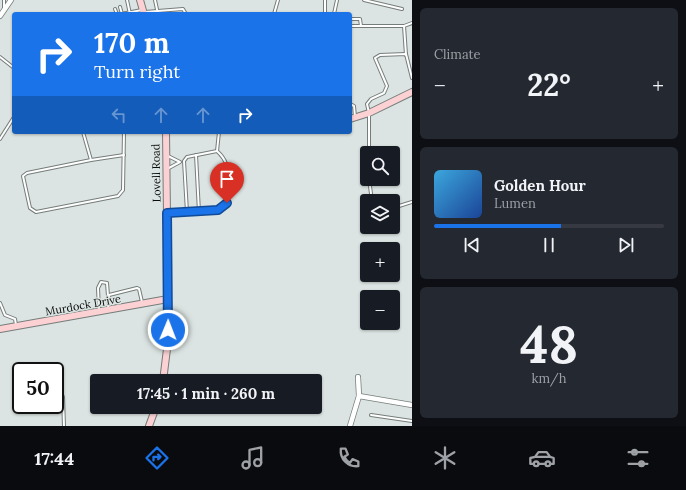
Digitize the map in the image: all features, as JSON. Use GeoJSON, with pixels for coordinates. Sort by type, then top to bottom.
{"type":"FeatureCollection","features":[{"type":"Feature","properties":{"kind":"main road"},"geometry":{"type":"LineString","coordinates":[[140,0],[143,12]]}},
{"type":"Feature","properties":{"kind":"main road"},"geometry":{"type":"LineString","coordinates":[[353,119],[369,113],[412,92]]}},
{"type":"Feature","properties":{"kind":"main road","name":"Lovell Road"},"geometry":{"type":"LineString","coordinates":[[164,374],[168,341],[166,134]]}},
{"type":"Feature","properties":{"kind":"main road","name":"Murdock Drive"},"geometry":{"type":"LineString","coordinates":[[0,329],[143,305],[168,299]]}},
{"type":"Feature","properties":{"kind":"main road"},"geometry":{"type":"LineString","coordinates":[[150,426],[154,414]]}},
{"type":"Feature","properties":{"kind":"street"},"geometry":{"type":"LineString","coordinates":[[0,16],[11,0]]}},
{"type":"Feature","properties":{"kind":"street"},"geometry":{"type":"LineString","coordinates":[[350,426],[359,396],[358,377]]}},
{"type":"Feature","properties":{"kind":"street"},"geometry":{"type":"LineString","coordinates":[[359,396],[412,405]]}},
{"type":"Feature","properties":{"kind":"lane"},"geometry":{"type":"LineString","coordinates":[[4,0],[4,10]]}},
{"type":"Feature","properties":{"kind":"lane"},"geometry":{"type":"LineString","coordinates":[[126,0],[130,12]]}},
{"type":"Feature","properties":{"kind":"lane"},"geometry":{"type":"LineString","coordinates":[[155,0],[158,12]]}},
{"type":"Feature","properties":{"kind":"lane"},"geometry":{"type":"LineString","coordinates":[[275,12],[278,0]]}},
{"type":"Feature","properties":{"kind":"lane"},"geometry":{"type":"LineString","coordinates":[[324,12],[325,0]]}},
{"type":"Feature","properties":{"kind":"lane"},"geometry":{"type":"LineString","coordinates":[[334,12],[337,0]]}},
{"type":"Feature","properties":{"kind":"lane"},"geometry":{"type":"LineString","coordinates":[[364,0],[402,9]]}},
{"type":"Feature","properties":{"kind":"lane"},"geometry":{"type":"LineString","coordinates":[[120,7],[121,12]]}},
{"type":"Feature","properties":{"kind":"lane"},"geometry":{"type":"LineString","coordinates":[[164,12],[183,9],[185,12]]}},
{"type":"Feature","properties":{"kind":"lane"},"geometry":{"type":"LineString","coordinates":[[352,19],[360,19],[361,26]]}},
{"type":"Feature","properties":{"kind":"lane"},"geometry":{"type":"LineString","coordinates":[[352,26],[404,26],[412,23]]}},
{"type":"Feature","properties":{"kind":"lane"},"geometry":{"type":"LineString","coordinates":[[404,26],[406,55],[412,78]]}},
{"type":"Feature","properties":{"kind":"lane"},"geometry":{"type":"LineString","coordinates":[[369,146],[368,101],[387,90],[387,86],[375,60],[376,57],[406,55]]}},
{"type":"Feature","properties":{"kind":"lane"},"geometry":{"type":"LineString","coordinates":[[0,57],[12,66]]}},
{"type":"Feature","properties":{"kind":"lane"},"geometry":{"type":"LineString","coordinates":[[408,67],[412,65]]}},
{"type":"Feature","properties":{"kind":"lane"},"geometry":{"type":"LineString","coordinates":[[352,105],[354,106],[353,119]]}},
{"type":"Feature","properties":{"kind":"lane"},"geometry":{"type":"LineString","coordinates":[[0,139],[12,120]]}},
{"type":"Feature","properties":{"kind":"lane"},"geometry":{"type":"LineString","coordinates":[[84,134],[91,160]]}},
{"type":"Feature","properties":{"kind":"lane"},"geometry":{"type":"LineString","coordinates":[[124,134],[124,155],[123,190],[118,196],[36,212],[30,208],[23,176],[27,173],[124,155]]}},
{"type":"Feature","properties":{"kind":"lane"},"geometry":{"type":"LineString","coordinates":[[217,151],[219,134]]}},
{"type":"Feature","properties":{"kind":"lane"},"geometry":{"type":"LineString","coordinates":[[166,170],[184,161],[187,157],[217,151]]}},
{"type":"Feature","properties":{"kind":"lane"},"geometry":{"type":"LineString","coordinates":[[167,213],[199,212],[223,208],[229,197],[228,169],[222,156],[217,151]]}},
{"type":"Feature","properties":{"kind":"lane"},"geometry":{"type":"LineString","coordinates":[[166,155],[180,162]]}},
{"type":"Feature","properties":{"kind":"lane"},"geometry":{"type":"LineString","coordinates":[[196,155],[199,212]]}},
{"type":"Feature","properties":{"kind":"lane"},"geometry":{"type":"LineString","coordinates":[[184,161],[187,212]]}},
{"type":"Feature","properties":{"kind":"lane"},"geometry":{"type":"LineString","coordinates":[[400,206],[412,202]]}},
{"type":"Feature","properties":{"kind":"lane"},"geometry":{"type":"LineString","coordinates":[[99,312],[98,288],[101,282],[105,282],[108,286],[108,311]]}},
{"type":"Feature","properties":{"kind":"lane"},"geometry":{"type":"LineString","coordinates":[[108,298],[112,294],[137,288],[141,294],[143,305]]}},
{"type":"Feature","properties":{"kind":"lane"},"geometry":{"type":"LineString","coordinates":[[0,304],[5,315],[15,319],[16,326]]}},
{"type":"Feature","properties":{"kind":"lane"},"geometry":{"type":"LineString","coordinates":[[64,414],[64,426]]}},
{"type":"Feature","properties":{"kind":"lane"},"geometry":{"type":"LineString","coordinates":[[371,415],[412,421]]}},
{"type":"Feature","properties":{"kind":"route"},"geometry":{"type":"LineString","coordinates":[[168,330],[167,213],[218,210],[223,208],[227,203]]}}]}
